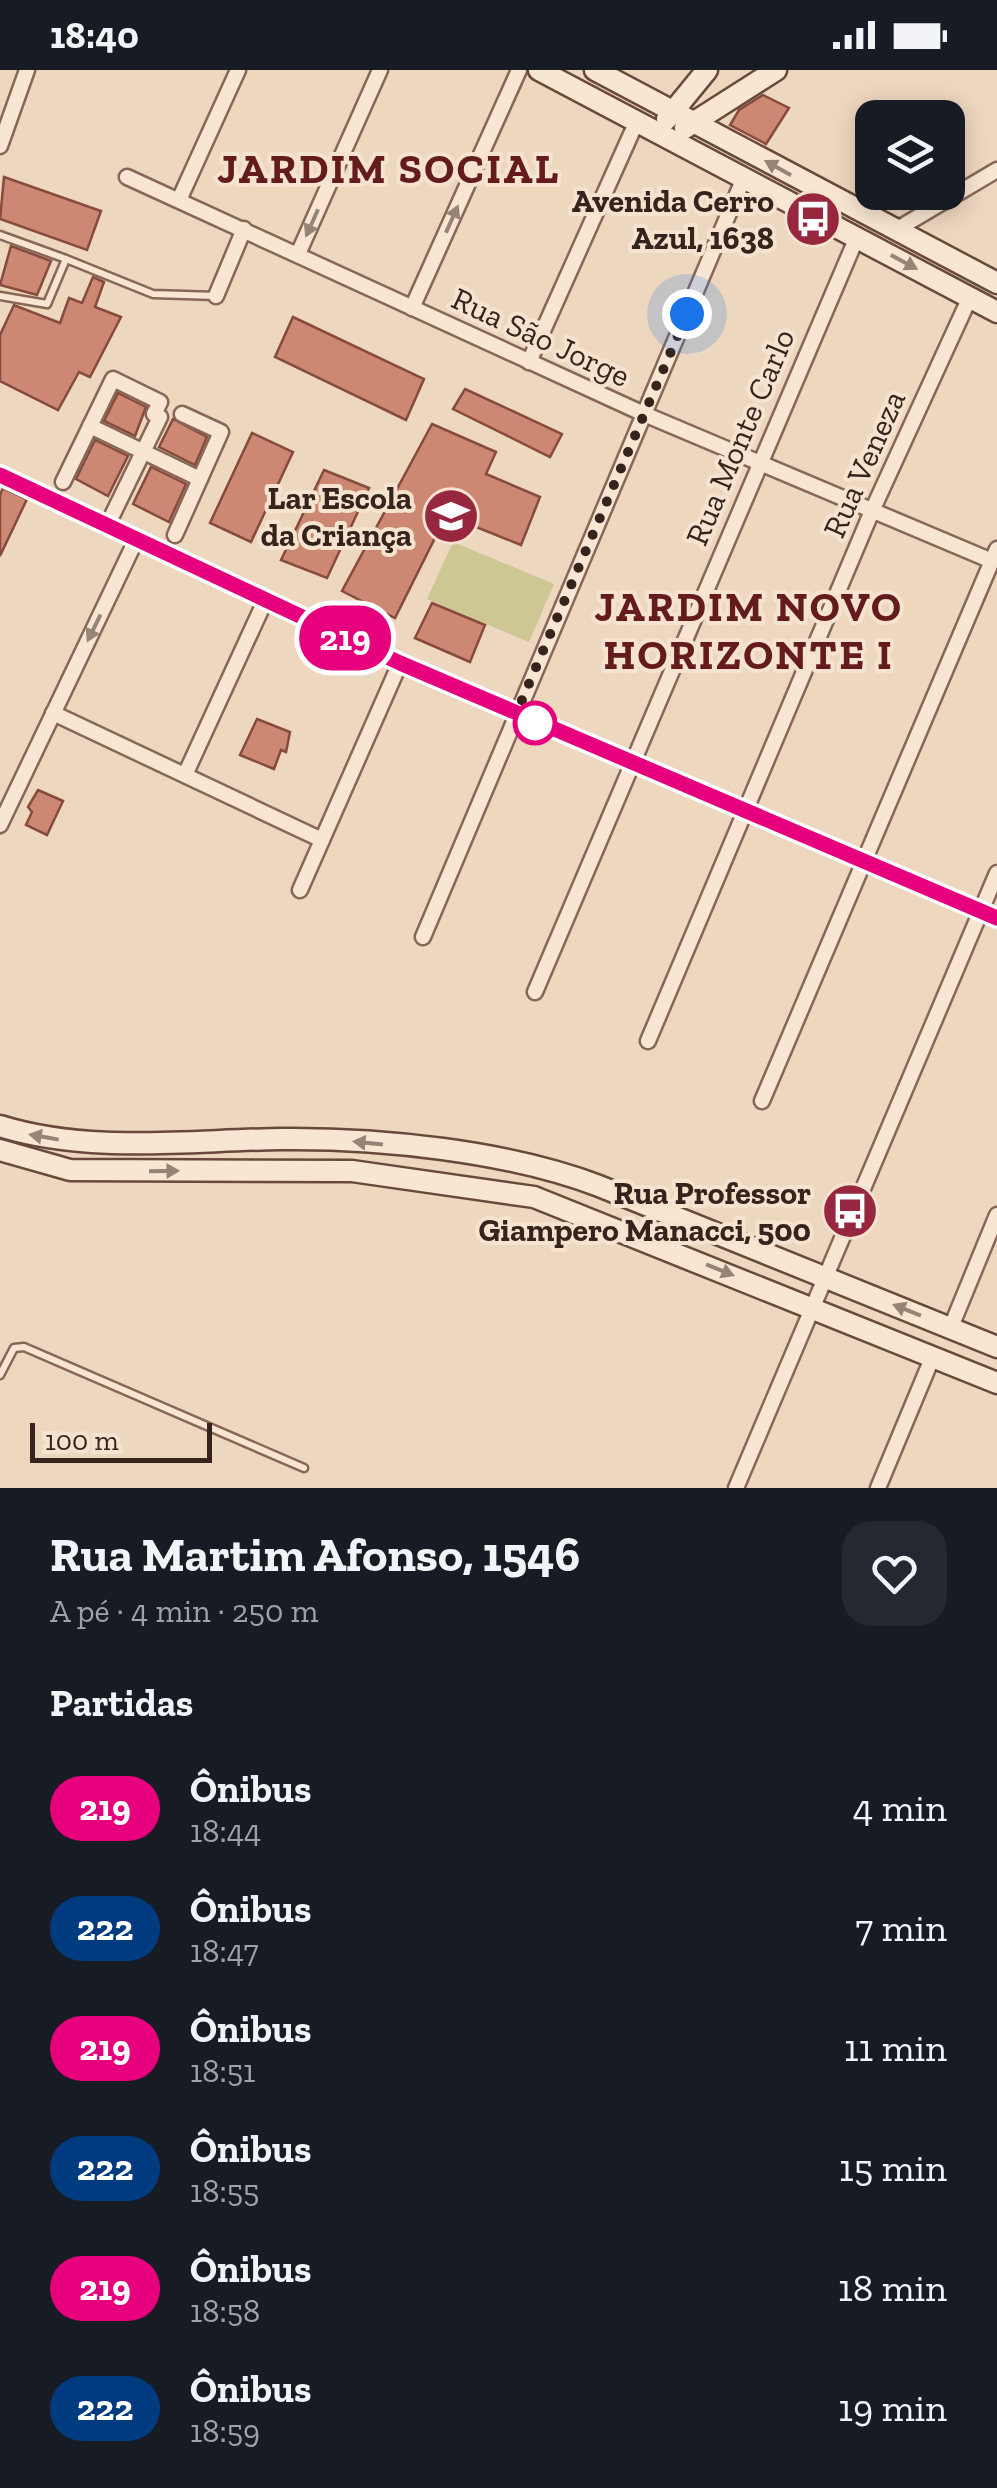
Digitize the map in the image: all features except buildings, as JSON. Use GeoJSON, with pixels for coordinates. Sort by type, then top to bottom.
{"type":"FeatureCollection","features":[{"type":"Feature","properties":{"kind":"main road"},"geometry":{"type":"LineString","coordinates":[[539,70],[997,312]]}},
{"type":"Feature","properties":{"kind":"main road"},"geometry":{"type":"LineString","coordinates":[[595,70],[894,232],[997,282]]}},
{"type":"Feature","properties":{"kind":"main road"},"geometry":{"type":"LineString","coordinates":[[645,128],[673,111],[706,70]]}},
{"type":"Feature","properties":{"kind":"main road"},"geometry":{"type":"LineString","coordinates":[[674,143],[692,121],[776,70]]}},
{"type":"Feature","properties":{"kind":"main road"},"geometry":{"type":"LineString","coordinates":[[807,212],[808,204],[819,201],[862,214]]}},
{"type":"Feature","properties":{"kind":"main road"},"geometry":{"type":"LineString","coordinates":[[0,1126],[77,1142],[342,1141],[465,1155],[570,1175],[997,1347]]}},
{"type":"Feature","properties":{"kind":"main road"},"geometry":{"type":"LineString","coordinates":[[0,1150],[70,1170],[352,1171],[565,1205],[997,1383]]}},
{"type":"Feature","properties":{"kind":"main road"},"geometry":{"type":"LineString","coordinates":[[462,1186],[465,1155]]}},
{"type":"Feature","properties":{"kind":"street"},"geometry":{"type":"LineString","coordinates":[[0,146],[27,70]]}},
{"type":"Feature","properties":{"kind":"street"},"geometry":{"type":"LineString","coordinates":[[179,200],[238,70]]}},
{"type":"Feature","properties":{"kind":"street"},"geometry":{"type":"LineString","coordinates":[[298,254],[380,70]]}},
{"type":"Feature","properties":{"kind":"street"},"geometry":{"type":"LineString","coordinates":[[412,308],[518,70]]}},
{"type":"Feature","properties":{"kind":"street"},"geometry":{"type":"LineString","coordinates":[[529,362],[645,128]]}},
{"type":"Feature","properties":{"kind":"street"},"geometry":{"type":"LineString","coordinates":[[894,232],[997,170]]}},
{"type":"Feature","properties":{"kind":"street","name":"Rua São Jorge"},"geometry":{"type":"LineString","coordinates":[[127,176],[644,414],[872,511],[994,555]]}},
{"type":"Feature","properties":{"kind":"street"},"geometry":{"type":"LineString","coordinates":[[423,937],[743,180]]}},
{"type":"Feature","properties":{"kind":"street"},"geometry":{"type":"LineString","coordinates":[[216,296],[244,229]]}},
{"type":"Feature","properties":{"kind":"street","name":"Rua Monte Carlo"},"geometry":{"type":"LineString","coordinates":[[535,992],[857,237]]}},
{"type":"Feature","properties":{"kind":"street","name":"Rua Veneza"},"geometry":{"type":"LineString","coordinates":[[648,1041],[872,511],[970,296]]}},
{"type":"Feature","properties":{"kind":"street"},"geometry":{"type":"LineString","coordinates":[[62,482],[113,378],[160,402],[154,414],[160,418],[107,526]]}},
{"type":"Feature","properties":{"kind":"street"},"geometry":{"type":"LineString","coordinates":[[175,535],[222,432],[182,414]]}},
{"type":"Feature","properties":{"kind":"street"},"geometry":{"type":"LineString","coordinates":[[90,426],[200,479]]}},
{"type":"Feature","properties":{"kind":"street"},"geometry":{"type":"LineString","coordinates":[[0,475],[400,663],[997,918]]}},
{"type":"Feature","properties":{"kind":"street"},"geometry":{"type":"LineString","coordinates":[[0,825],[136,540]]}},
{"type":"Feature","properties":{"kind":"street"},"geometry":{"type":"LineString","coordinates":[[762,1101],[994,555]]}},
{"type":"Feature","properties":{"kind":"street"},"geometry":{"type":"LineString","coordinates":[[186,775],[266,601]]}},
{"type":"Feature","properties":{"kind":"street"},"geometry":{"type":"LineString","coordinates":[[300,890],[400,663]]}},
{"type":"Feature","properties":{"kind":"street"},"geometry":{"type":"LineString","coordinates":[[53,713],[322,840]]}},
{"type":"Feature","properties":{"kind":"street"},"geometry":{"type":"LineString","coordinates":[[736,1488],[997,873]]}},
{"type":"Feature","properties":{"kind":"street"},"geometry":{"type":"LineString","coordinates":[[951,1327],[997,1215]]}},
{"type":"Feature","properties":{"kind":"street"},"geometry":{"type":"LineString","coordinates":[[878,1488],[933,1356]]}},
{"type":"Feature","properties":{"kind":"lane"},"geometry":{"type":"LineString","coordinates":[[0,235],[153,294],[216,296]]}},
{"type":"Feature","properties":{"kind":"lane"},"geometry":{"type":"LineString","coordinates":[[0,296],[47,304],[66,258]]}},
{"type":"Feature","properties":{"kind":"lane"},"geometry":{"type":"LineString","coordinates":[[0,1375],[14,1348],[24,1347],[304,1468]]}},
{"type":"Feature","properties":{"kind":"shaded area"},"geometry":{"type":"Polygon","coordinates":[[[453,542],[554,584],[529,642],[427,599],[453,542]]]}},
{"type":"Feature","properties":{"kind":"bus line","name":"219"},"geometry":{"type":"LineString","coordinates":[[0,475],[530,721],[997,918]]}},
{"type":"Feature","properties":{"kind":"place","name":"Avenida Cerro Azul, 1638"},"geometry":{"type":"Point","coordinates":[813,219]}},
{"type":"Feature","properties":{"kind":"place","name":"Lar Escola da Criança"},"geometry":{"type":"Point","coordinates":[451,516]}},
{"type":"Feature","properties":{"kind":"place","name":"Rua Professor Giampero Manacci, 500"},"geometry":{"type":"Point","coordinates":[850,1211]}},
{"type":"Feature","properties":{"kind":"district","name":"JARDIM SOCIAL"},"geometry":{"type":"Point","coordinates":[389,168]}},
{"type":"Feature","properties":{"kind":"district","name":"JARDIM NOVO HORIZONTE I"},"geometry":{"type":"Point","coordinates":[749,630]}},
{"type":"Feature","properties":{"kind":"route"},"geometry":{"type":"LineString","coordinates":[[535,723],[516,714],[687,314]]}}]}
